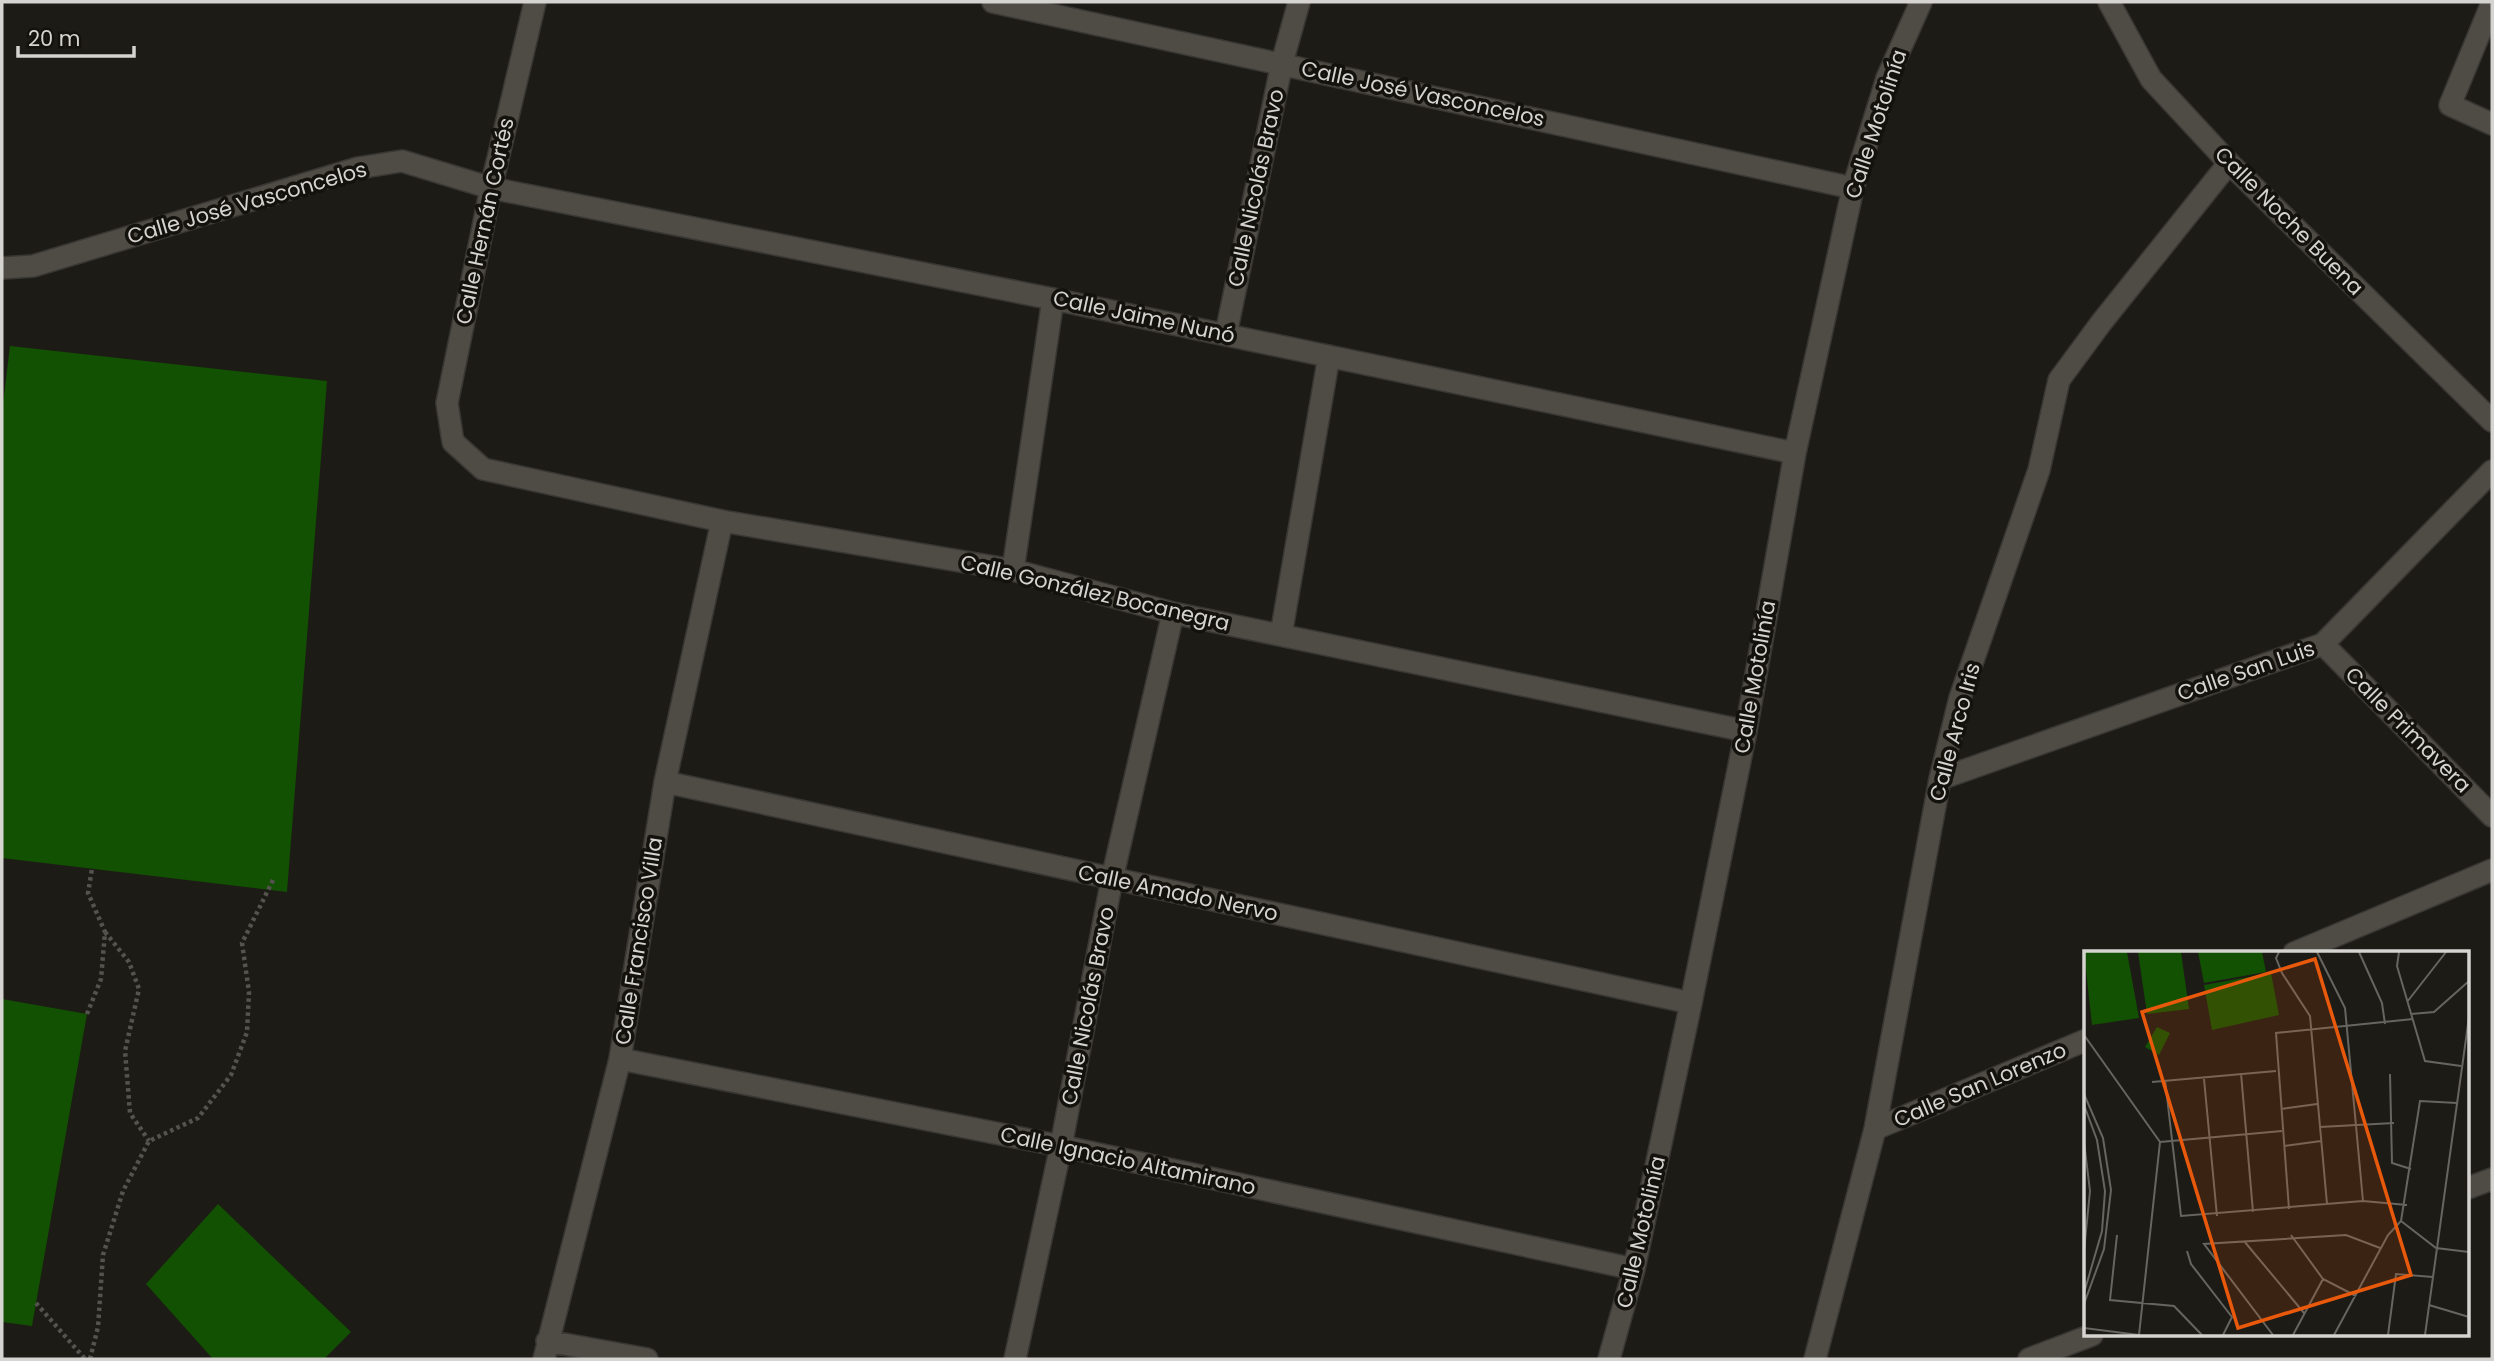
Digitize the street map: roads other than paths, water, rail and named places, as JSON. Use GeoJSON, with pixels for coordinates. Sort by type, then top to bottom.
{"type":"FeatureCollection","features":[{"type":"Feature","properties":{"kind":"street","name":"Calle Hernán Cortés"},"geometry":{"type":"LineString","coordinates":[[453,442],[447,403],[491,188],[535,2]]}},
{"type":"Feature","properties":{"kind":"street","name":"Calle José Vasconcelos"},"geometry":{"type":"LineString","coordinates":[[993,2],[1853,188]]}},
{"type":"Feature","properties":{"kind":"street","name":"Calle Nicolás Bravo"},"geometry":{"type":"LineString","coordinates":[[1226,334],[1282,63],[1298,2]]}},
{"type":"Feature","properties":{"kind":"street","name":"Calle Motolinía"},"geometry":{"type":"LineString","coordinates":[[1609,1359],[1634,1269],[1691,1003],[1746,731],[1796,453],[1853,188],[1887,78],[1921,2]]}},
{"type":"Feature","properties":{"kind":"street","name":"Calle Noche Buena"},"geometry":{"type":"LineString","coordinates":[[2109,2],[2151,79],[2229,163],[2492,421]]}},
{"type":"Feature","properties":{"kind":"street"},"geometry":{"type":"LineString","coordinates":[[2492,3],[2450,105],[2492,124]]}},
{"type":"Feature","properties":{"kind":"street","name":"Calle José Vasconcelos"},"geometry":{"type":"LineString","coordinates":[[2,268],[33,266],[358,168],[402,161],[491,188]]}},
{"type":"Feature","properties":{"kind":"street","name":"Calle Arco Iris"},"geometry":{"type":"LineString","coordinates":[[1815,1359],[1875,1129],[1940,779],[1959,698],[2039,470],[2059,380],[2229,163]]}},
{"type":"Feature","properties":{"kind":"street","name":"Calle Jaime Nunó"},"geometry":{"type":"LineString","coordinates":[[491,188],[1226,334],[1796,453]]}},
{"type":"Feature","properties":{"kind":"street"},"geometry":{"type":"LineString","coordinates":[[1013,570],[1053,299]]}},
{"type":"Feature","properties":{"kind":"street"},"geometry":{"type":"LineString","coordinates":[[1281,635],[1329,356]]}},
{"type":"Feature","properties":{"kind":"street","name":"Calle González Bocanegra"},"geometry":{"type":"LineString","coordinates":[[453,442],[483,469],[722,521],[1013,570],[1173,613],[1746,731]]}},
{"type":"Feature","properties":{"kind":"street","name":"Calle San Luis"},"geometry":{"type":"LineString","coordinates":[[1940,779],[2323,644],[2492,471]]}},
{"type":"Feature","properties":{"kind":"street","name":"Calle Francisco Villa"},"geometry":{"type":"LineString","coordinates":[[546,1350],[620,1059],[665,782],[722,521]]}},
{"type":"Feature","properties":{"kind":"street","name":"Calle Nicolás Bravo"},"geometry":{"type":"LineString","coordinates":[[1016,1359],[1112,879],[1173,613]]}},
{"type":"Feature","properties":{"kind":"street","name":"Calle Primavera"},"geometry":{"type":"LineString","coordinates":[[2323,644],[2492,816]]}},
{"type":"Feature","properties":{"kind":"street","name":"Calle Amado Nervo"},"geometry":{"type":"LineString","coordinates":[[665,782],[1691,1003]]}},
{"type":"Feature","properties":{"kind":"street"},"geometry":{"type":"LineString","coordinates":[[2299,951],[2492,870]]}},
{"type":"Feature","properties":{"kind":"street","name":"Calle San Lorenzo"},"geometry":{"type":"LineString","coordinates":[[1875,1129],[2084,1041]]}},
{"type":"Feature","properties":{"kind":"street","name":"Calle Ignacio Altamirano"},"geometry":{"type":"LineString","coordinates":[[620,1059],[1060,1146],[1634,1269]]}},
{"type":"Feature","properties":{"kind":"street"},"geometry":{"type":"LineString","coordinates":[[2470,1187],[2492,1179]]}},
{"type":"Feature","properties":{"kind":"street"},"geometry":{"type":"LineString","coordinates":[[2029,1359],[2089,1336]]}},
{"type":"Feature","properties":{"kind":"street"},"geometry":{"type":"LineString","coordinates":[[546,1350],[647,1359]]}}]}
